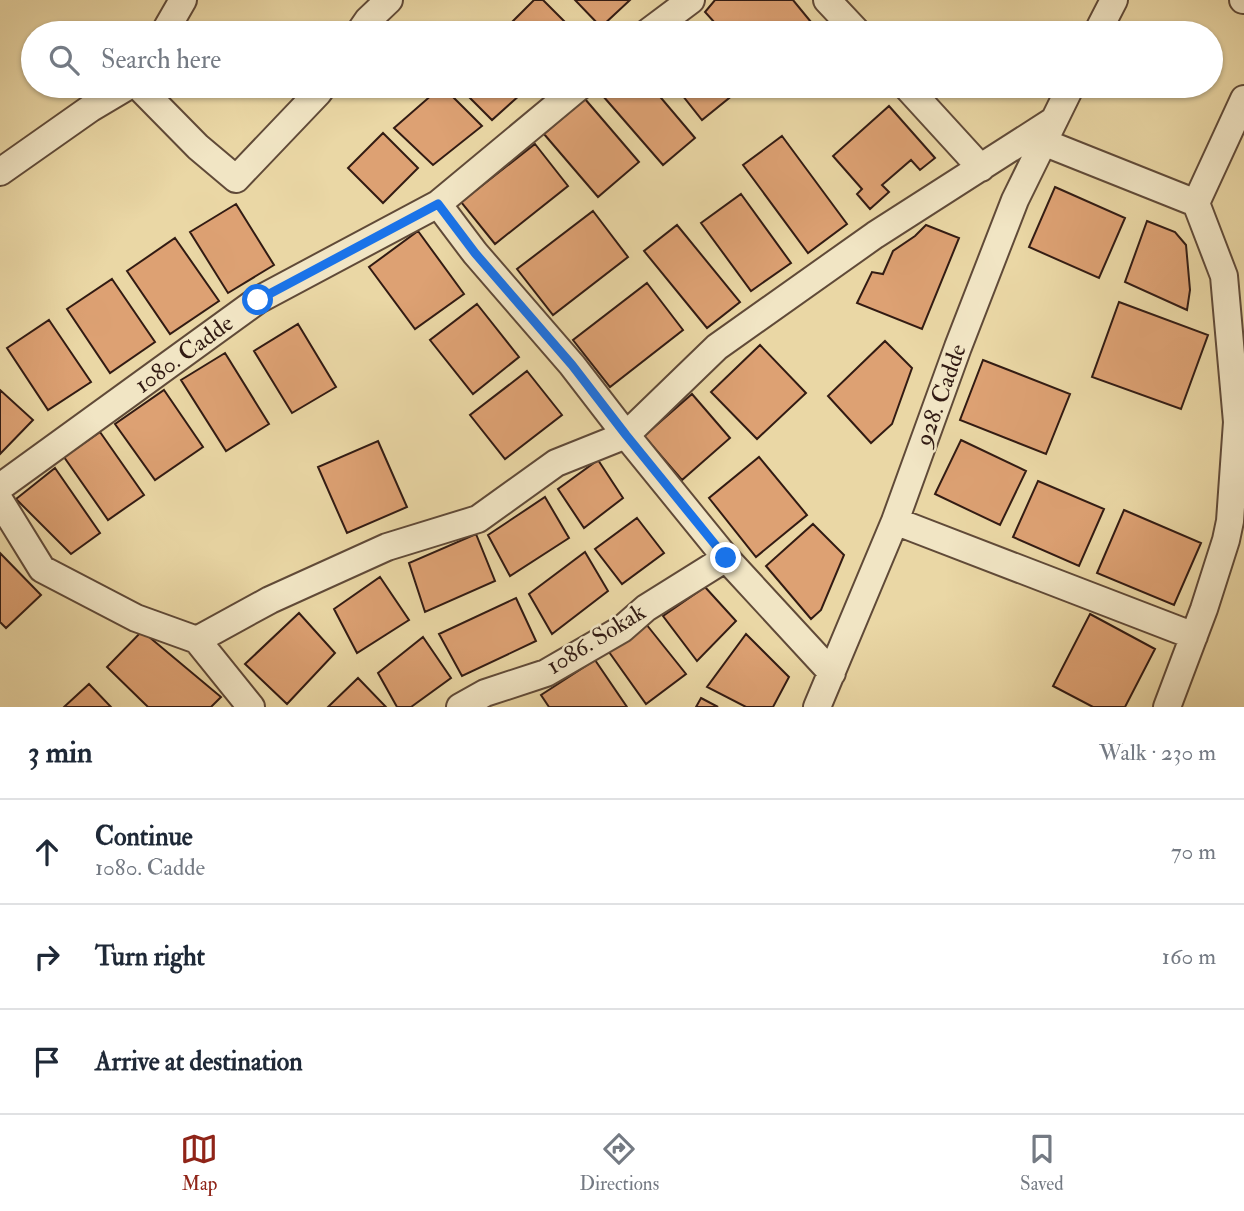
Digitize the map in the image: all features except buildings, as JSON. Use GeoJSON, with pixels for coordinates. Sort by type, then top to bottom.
{"type":"FeatureCollection","features":[{"type":"Feature","properties":{"kind":"street"},"geometry":{"type":"LineString","coordinates":[[171,21],[183,0]]}},
{"type":"Feature","properties":{"kind":"street"},"geometry":{"type":"LineString","coordinates":[[367,21],[389,0]]}},
{"type":"Feature","properties":{"kind":"street"},"geometry":{"type":"LineString","coordinates":[[663,21],[691,0]]}},
{"type":"Feature","properties":{"kind":"street"},"geometry":{"type":"LineString","coordinates":[[827,0],[847,21]]}},
{"type":"Feature","properties":{"kind":"street"},"geometry":{"type":"LineString","coordinates":[[1103,21],[1114,0]]}},
{"type":"Feature","properties":{"kind":"street"},"geometry":{"type":"LineString","coordinates":[[0,172],[108,98]]}},
{"type":"Feature","properties":{"kind":"street"},"geometry":{"type":"LineString","coordinates":[[150,98],[188,137],[236,179],[313,98]]}},
{"type":"Feature","properties":{"kind":"street","name":"1080. Cadde"},"geometry":{"type":"LineString","coordinates":[[0,487],[258,300],[438,204],[566,98]]}},
{"type":"Feature","properties":{"kind":"street"},"geometry":{"type":"LineString","coordinates":[[917,98],[981,168]]}},
{"type":"Feature","properties":{"kind":"street","name":"928. Cadde"},"geometry":{"type":"LineString","coordinates":[[817,707],[895,521],[1015,200],[1065,98]]}},
{"type":"Feature","properties":{"kind":"street"},"geometry":{"type":"LineString","coordinates":[[1196,203],[1244,99]]}},
{"type":"Feature","properties":{"kind":"street"},"geometry":{"type":"LineString","coordinates":[[197,640],[270,600],[387,547],[478,519],[556,463],[626,435],[717,347],[875,235],[981,168],[1048,132],[1196,203],[1224,276],[1237,422],[1230,521],[1235,542],[1167,707]]}},
{"type":"Feature","properties":{"kind":"street"},"geometry":{"type":"LineString","coordinates":[[438,204],[475,253],[572,365],[726,558],[832,673]]}},
{"type":"Feature","properties":{"kind":"street"},"geometry":{"type":"LineString","coordinates":[[0,501],[42,569],[136,618],[197,640],[251,707]]}},
{"type":"Feature","properties":{"kind":"street"},"geometry":{"type":"LineString","coordinates":[[895,521],[1194,636]]}},
{"type":"Feature","properties":{"kind":"street","name":"1086. Sokak"},"geometry":{"type":"LineString","coordinates":[[460,707],[485,692],[546,673],[622,629],[646,608],[726,558]]}},
{"type":"Feature","properties":{"kind":"route"},"geometry":{"type":"LineString","coordinates":[[258,300],[438,204],[475,253],[572,365],[726,558]]}}]}
